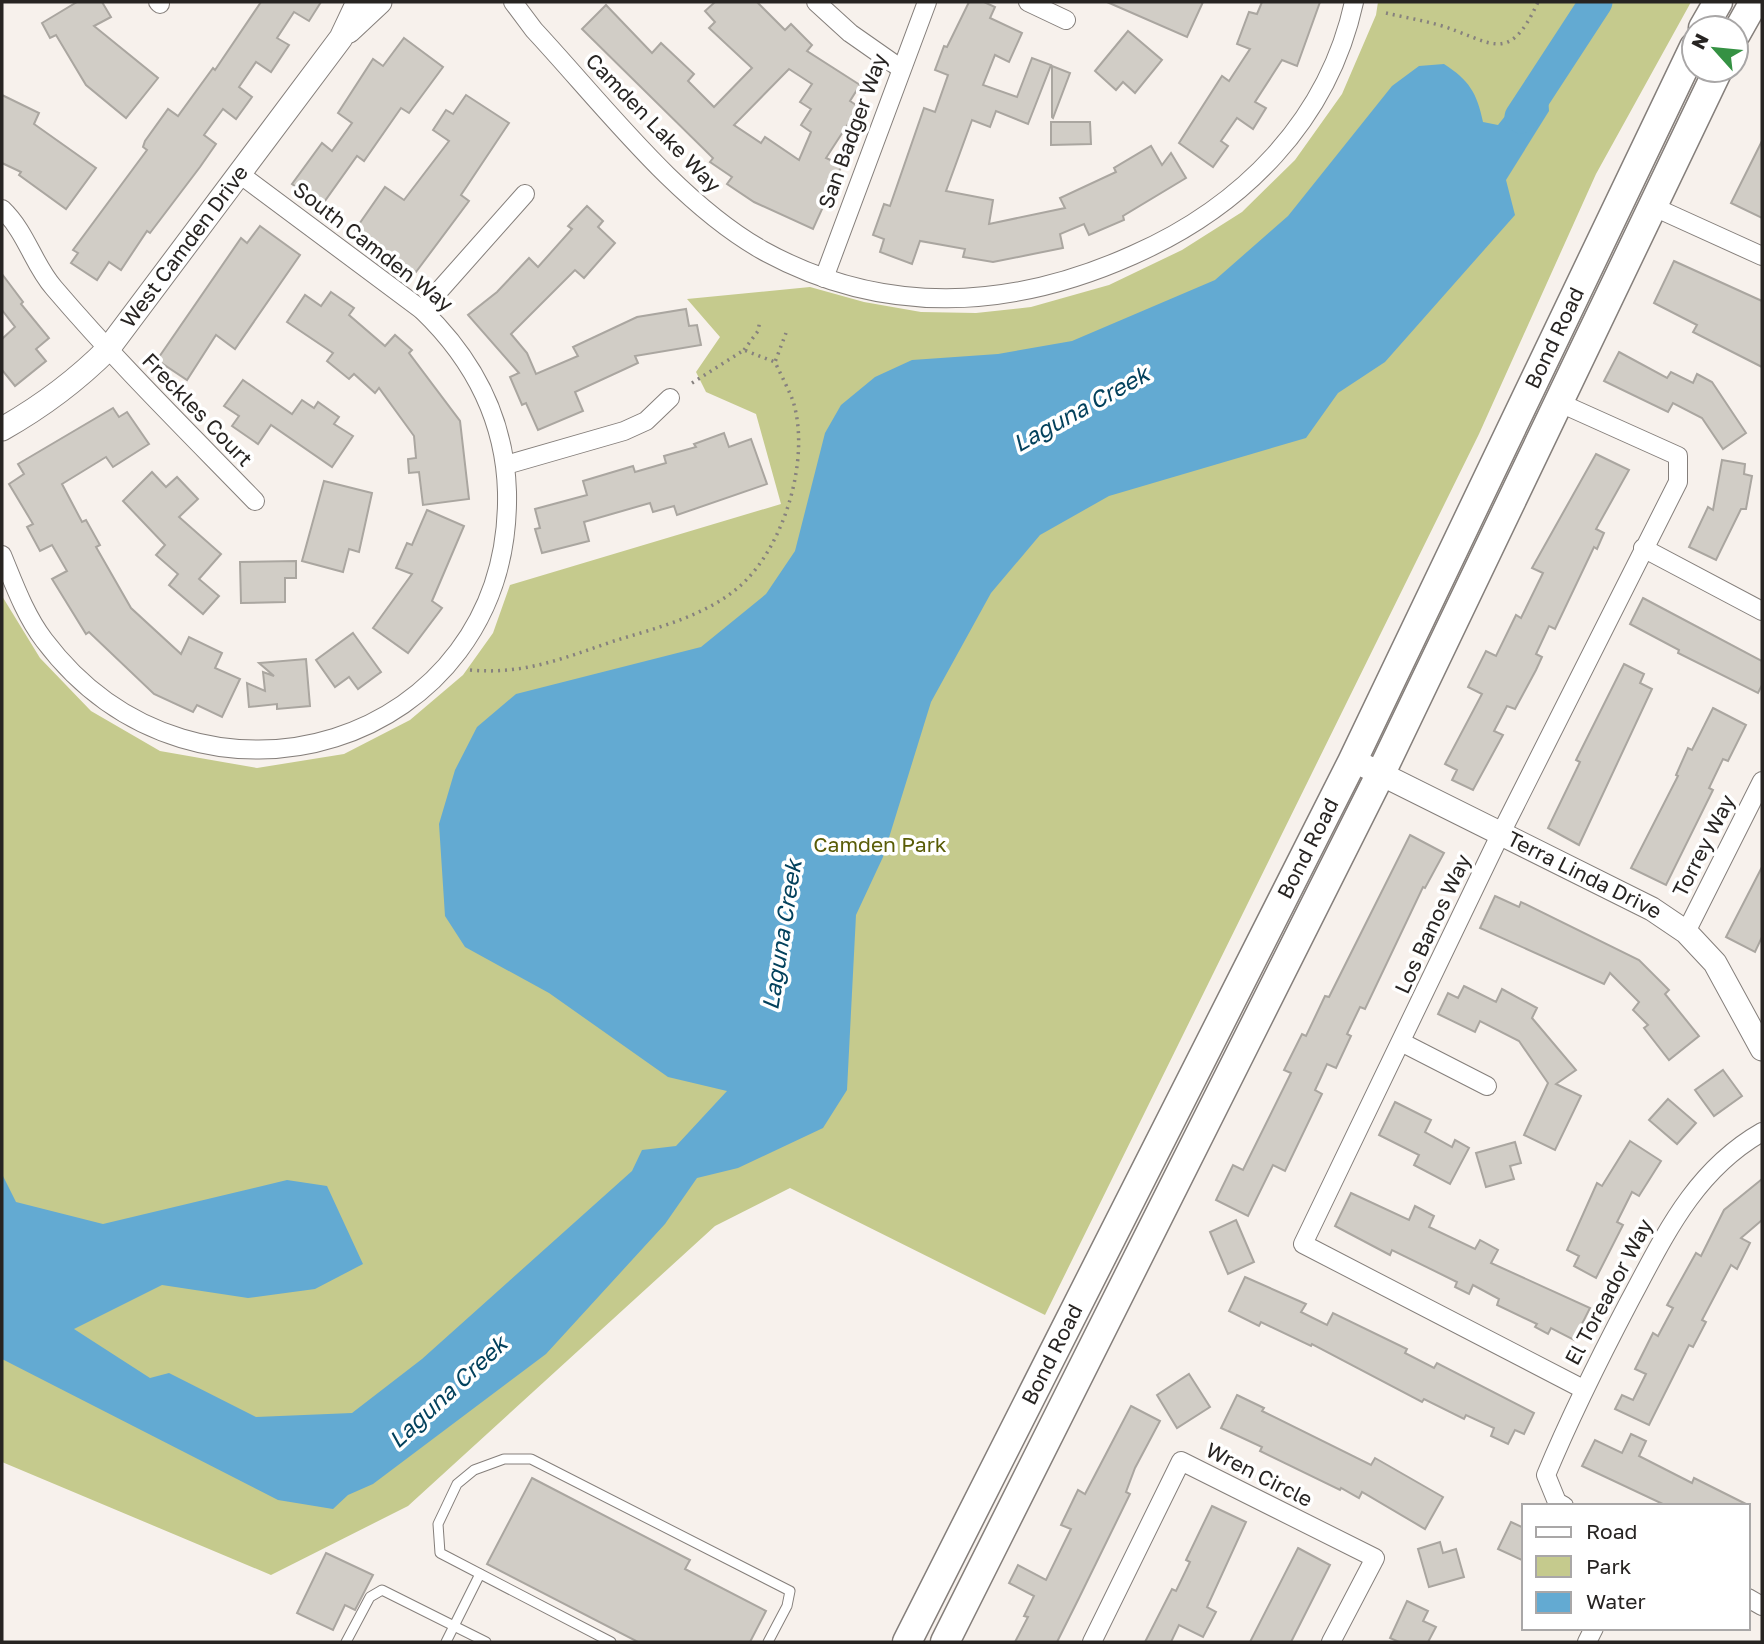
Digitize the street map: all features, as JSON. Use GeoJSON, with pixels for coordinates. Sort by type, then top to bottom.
{"type":"FeatureCollection","features":[{"type":"Feature","properties":{"kind":"main road","name":"Bond Road"},"geometry":{"type":"LineString","coordinates":[[907,1642],[1352,762],[1680,76]]}},
{"type":"Feature","properties":{"kind":"main road","name":"Bond Road"},"geometry":{"type":"LineString","coordinates":[[945,1642],[1381,773],[1711,84]]}},
{"type":"Feature","properties":{"kind":"street","name":"West Camden Drive"},"geometry":{"type":"LineString","coordinates":[[2,429],[46,402],[87,370],[108,349],[241,175],[341,37],[358,2]]}},
{"type":"Feature","properties":{"kind":"street","name":"West Camden Drive"},"geometry":{"type":"LineString","coordinates":[[341,37],[380,2]]}},
{"type":"Feature","properties":{"kind":"street","name":"Camden Lake Way"},"geometry":{"type":"LineString","coordinates":[[500,2],[534,30]]}},
{"type":"Feature","properties":{"kind":"street","name":"Camden Lake Way"},"geometry":{"type":"LineString","coordinates":[[513,2],[534,30],[695,202],[761,249],[824,278],[867,290],[908,297],[989,297],[1068,281],[1168,240],[1231,199],[1286,144],[1326,81],[1345,35],[1354,2]]}},
{"type":"Feature","properties":{"kind":"street"},"geometry":{"type":"LineString","coordinates":[[816,2],[850,33],[900,68]]}},
{"type":"Feature","properties":{"kind":"street","name":"San Badger Way"},"geometry":{"type":"LineString","coordinates":[[824,278],[900,68],[927,2]]}},
{"type":"Feature","properties":{"kind":"street"},"geometry":{"type":"LineString","coordinates":[[1028,2],[1066,20]]}},
{"type":"Feature","properties":{"kind":"street","name":"South Camden Way"},"geometry":{"type":"LineString","coordinates":[[2,555],[28,615],[42,638],[70,671],[104,701],[158,732],[199,745],[251,751],[304,747],[349,733],[392,710],[427,683],[456,651],[480,614],[496,573],[505,530],[506,465],[492,413],[474,372],[449,336],[422,310],[241,175]]}},
{"type":"Feature","properties":{"kind":"street"},"geometry":{"type":"LineString","coordinates":[[422,310],[525,194]]}},
{"type":"Feature","properties":{"kind":"street"},"geometry":{"type":"LineString","coordinates":[[1654,207],[1762,256]]}},
{"type":"Feature","properties":{"kind":"street","name":"Freckles Court"},"geometry":{"type":"LineString","coordinates":[[2,209],[14,221],[33,249],[48,281],[108,349],[255,501]]}},
{"type":"Feature","properties":{"kind":"street"},"geometry":{"type":"LineString","coordinates":[[506,465],[624,431],[646,421],[670,398]]}},
{"type":"Feature","properties":{"kind":"street","name":"Los Banos Way"},"geometry":{"type":"LineString","coordinates":[[1560,403],[1678,456],[1678,482],[1500,835],[1403,1043],[1303,1244],[1583,1389]]}},
{"type":"Feature","properties":{"kind":"street"},"geometry":{"type":"LineString","coordinates":[[1643,548],[1762,611]]}},
{"type":"Feature","properties":{"kind":"street","name":"Terra Linda Drive"},"geometry":{"type":"LineString","coordinates":[[1352,762],[1381,773],[1652,909],[1686,932],[1715,963],[1762,1049]]}},
{"type":"Feature","properties":{"kind":"street","name":"Torrey Way"},"geometry":{"type":"LineString","coordinates":[[1686,932],[1762,781]]}},
{"type":"Feature","properties":{"kind":"street"},"geometry":{"type":"LineString","coordinates":[[1403,1043],[1487,1086]]}},
{"type":"Feature","properties":{"kind":"street","name":"El Toreador Way"},"geometry":{"type":"LineString","coordinates":[[1561,1504],[1546,1475],[1583,1389],[1678,1210],[1724,1158],[1762,1132]]}},
{"type":"Feature","properties":{"kind":"street","name":"Wren Circle"},"geometry":{"type":"LineString","coordinates":[[1092,1642],[1181,1461],[1375,1558],[1331,1642]]}},
{"type":"Feature","properties":{"kind":"lane"},"geometry":{"type":"LineString","coordinates":[[611,1642],[439,1553],[438,1524],[457,1484],[474,1470],[504,1459],[531,1458],[790,1591],[787,1606],[768,1642]]}},
{"type":"Feature","properties":{"kind":"lane"},"geometry":{"type":"LineString","coordinates":[[446,1642],[480,1574]]}},
{"type":"Feature","properties":{"kind":"lane"},"geometry":{"type":"LineString","coordinates":[[346,1642],[370,1597],[382,1590],[486,1642]]}},
{"type":"Feature","properties":{"kind":"path"},"geometry":{"type":"LineString","coordinates":[[1386,13],[1439,25],[1485,44],[1508,42],[1527,26],[1538,2]]}},
{"type":"Feature","properties":{"kind":"path"},"geometry":{"type":"LineString","coordinates":[[692,383],[744,350],[758,331],[760,320]]}},
{"type":"Feature","properties":{"kind":"path"},"geometry":{"type":"LineString","coordinates":[[775,362],[786,333]]}},
{"type":"Feature","properties":{"kind":"path"},"geometry":{"type":"LineString","coordinates":[[470,670],[501,673],[540,666],[705,609],[739,587],[768,556],[782,526],[794,482],[798,432],[793,402],[775,362],[766,356],[744,350]]}},
{"type":"Feature","properties":{"kind":"green space","name":"Camden Park"},"geometry":{"type":"Polygon","coordinates":[[[1378,2],[1691,2],[1684,14],[1680,14],[1680,22],[1596,174],[1479,434],[1045,1315],[790,1188],[715,1226],[408,1506],[271,1575],[2,1462],[2,596],[40,658],[91,711],[160,751],[257,768],[344,754],[410,720],[463,675],[493,633],[510,585],[781,504],[756,414],[706,392],[696,372],[720,337],[687,299],[810,287],[864,302],[921,312],[976,313],[1031,307],[1109,285],[1182,250],[1242,212],[1295,160],[1342,94],[1376,15],[1378,2]]]}},
{"type":"Feature","properties":{"kind":"water"},"geometry":{"type":"Polygon","coordinates":[[[1444,64],[1471,88],[1483,122],[1498,125],[1525,91],[1547,78],[1549,111],[1506,180],[1515,215],[1385,362],[1338,393],[1306,438],[1109,496],[1040,535],[991,593],[931,702],[883,857],[856,915],[847,1090],[823,1128],[738,1168],[697,1178],[665,1224],[546,1354],[373,1484],[348,1495],[333,1509],[278,1500],[2,1359],[2,1174],[16,1202],[103,1224],[287,1180],[327,1186],[363,1264],[315,1289],[248,1298],[162,1285],[74,1329],[150,1378],[169,1373],[256,1417],[352,1413],[422,1359],[632,1171],[642,1150],[676,1146],[727,1091],[668,1077],[549,993],[465,947],[445,916],[439,824],[455,770],[477,727],[516,694],[701,647],[766,594],[795,551],[825,433],[841,405],[875,377],[912,360],[998,354],[1072,341],[1215,280],[1288,216],[1392,86],[1419,66],[1444,64]]]}},
{"type":"Feature","properties":{"kind":"building"},"geometry":{"type":"Polygon","coordinates":[[[77,2],[102,2],[111,17],[94,26],[158,78],[126,118],[86,85],[56,35],[50,38],[42,23],[77,2]]]}},
{"type":"Feature","properties":{"kind":"building"},"geometry":{"type":"Polygon","coordinates":[[[261,2],[321,2],[309,21],[294,12],[277,38],[289,45],[271,72],[256,62],[239,87],[252,97],[236,119],[223,109],[204,135],[216,144],[150,233],[147,231],[121,270],[109,262],[97,280],[71,263],[78,253],[73,250],[147,150],[143,147],[145,141],[168,109],[178,116],[213,68],[215,70],[261,2]]]}},
{"type":"Feature","properties":{"kind":"building"},"geometry":{"type":"Polygon","coordinates":[[[715,2],[757,2],[785,30],[791,24],[812,45],[807,51],[860,85],[850,101],[859,107],[826,158],[842,165],[813,229],[754,202],[727,184],[732,177],[710,162],[713,158],[582,29],[606,5],[652,53],[661,43],[694,74],[688,81],[714,107],[752,68],[709,28],[715,22],[705,11],[715,2]],[[789,69],[734,125],[761,143],[765,137],[799,160],[811,132],[801,125],[811,109],[800,102],[812,84],[789,69]]]}},
{"type":"Feature","properties":{"kind":"building"},"geometry":{"type":"Polygon","coordinates":[[[969,2],[984,2],[995,7],[990,18],[1022,33],[1009,62],[995,55],[983,85],[1017,97],[1032,58],[1051,65],[1028,124],[996,111],[990,127],[972,120],[946,191],[993,200],[989,224],[1065,208],[1060,198],[1116,172],[1114,168],[1151,146],[1162,165],[1171,153],[1186,178],[1123,216],[1124,220],[1089,235],[1084,224],[1060,234],[1063,248],[993,262],[963,257],[965,249],[920,241],[912,264],[880,252],[884,239],[873,235],[884,204],[890,206],[924,108],[935,112],[948,75],[935,70],[944,46],[947,47],[969,2]]]}},
{"type":"Feature","properties":{"kind":"building"},"geometry":{"type":"Polygon","coordinates":[[[1107,2],[1203,2],[1187,37],[1107,2]]]}},
{"type":"Feature","properties":{"kind":"building"},"geometry":{"type":"Polygon","coordinates":[[[1262,2],[1320,2],[1297,66],[1282,60],[1255,102],[1266,108],[1253,129],[1237,118],[1221,141],[1228,146],[1213,167],[1179,143],[1222,76],[1229,81],[1250,49],[1237,44],[1249,12],[1257,14],[1262,2]]]}},
{"type":"Feature","properties":{"kind":"building"},"geometry":{"type":"Polygon","coordinates":[[[1128,31],[1162,60],[1135,93],[1123,82],[1116,90],[1095,71],[1128,31]]]}},
{"type":"Feature","properties":{"kind":"building"},"geometry":{"type":"Polygon","coordinates":[[[404,38],[443,67],[409,113],[401,108],[364,161],[357,156],[322,205],[292,184],[322,143],[332,151],[352,123],[338,113],[373,59],[383,66],[404,38]]]}},
{"type":"Feature","properties":{"kind":"building"},"geometry":{"type":"Polygon","coordinates":[[[1052,66],[1070,73],[1053,118],[1052,117],[1052,66]]]}},
{"type":"Feature","properties":{"kind":"building"},"geometry":{"type":"Polygon","coordinates":[[[2,95],[39,113],[34,124],[96,168],[66,209],[19,175],[21,172],[2,163],[2,95]]]}},
{"type":"Feature","properties":{"kind":"building"},"geometry":{"type":"Polygon","coordinates":[[[466,95],[509,123],[461,195],[469,201],[416,272],[355,230],[385,187],[404,200],[449,141],[433,130],[446,110],[453,114],[466,95]]]}},
{"type":"Feature","properties":{"kind":"building"},"geometry":{"type":"Polygon","coordinates":[[[1051,122],[1090,122],[1091,144],[1051,145],[1051,122]]]}},
{"type":"Feature","properties":{"kind":"building"},"geometry":{"type":"Polygon","coordinates":[[[1762,141],[1762,218],[1731,203],[1762,141]]]}},
{"type":"Feature","properties":{"kind":"building"},"geometry":{"type":"Polygon","coordinates":[[[587,206],[603,221],[598,227],[615,243],[584,278],[575,270],[511,334],[527,353],[536,374],[578,356],[573,347],[637,317],[686,309],[689,326],[697,325],[701,345],[635,356],[638,363],[575,392],[583,411],[538,430],[526,403],[522,405],[510,377],[519,373],[468,315],[497,292],[529,258],[538,267],[572,229],[568,226],[587,206]]]}},
{"type":"Feature","properties":{"kind":"building"},"geometry":{"type":"Polygon","coordinates":[[[260,226],[300,255],[235,349],[216,335],[187,380],[157,360],[241,238],[247,243],[260,226]]]}},
{"type":"Feature","properties":{"kind":"building"},"geometry":{"type":"Polygon","coordinates":[[[1674,261],[1762,301],[1762,367],[1693,332],[1697,325],[1654,303],[1674,261]]]}},
{"type":"Feature","properties":{"kind":"building"},"geometry":{"type":"Polygon","coordinates":[[[2,274],[23,302],[21,304],[49,338],[36,349],[46,361],[15,386],[2,370],[2,339],[15,327],[2,310],[2,274]]]}},
{"type":"Feature","properties":{"kind":"building"},"geometry":{"type":"Polygon","coordinates":[[[331,292],[354,308],[349,315],[385,346],[395,335],[412,350],[409,353],[460,421],[469,499],[423,505],[419,472],[409,473],[408,459],[416,458],[414,436],[379,388],[375,393],[354,374],[349,379],[327,361],[333,353],[287,322],[305,295],[321,306],[331,292]]]}},
{"type":"Feature","properties":{"kind":"building"},"geometry":{"type":"Polygon","coordinates":[[[1619,352],[1667,378],[1671,372],[1693,383],[1697,374],[1712,382],[1746,433],[1723,449],[1702,418],[1673,403],[1668,412],[1604,381],[1619,352]]]}},
{"type":"Feature","properties":{"kind":"building"},"geometry":{"type":"Polygon","coordinates":[[[243,380],[292,414],[302,400],[314,408],[318,402],[339,417],[334,424],[353,436],[332,467],[271,425],[258,444],[232,426],[239,416],[224,406],[243,380]]]}},
{"type":"Feature","properties":{"kind":"building"},"geometry":{"type":"Polygon","coordinates":[[[113,408],[119,417],[127,412],[149,444],[113,467],[106,457],[62,484],[82,522],[86,520],[100,545],[96,547],[131,608],[181,654],[189,637],[222,653],[215,668],[240,679],[222,717],[197,705],[193,712],[154,694],[89,632],[86,634],[52,579],[67,571],[52,545],[40,551],[27,527],[33,524],[9,484],[24,474],[18,464],[113,408]]]}},
{"type":"Feature","properties":{"kind":"building"},"geometry":{"type":"Polygon","coordinates":[[[724,433],[729,447],[751,439],[767,484],[677,515],[674,506],[653,512],[650,503],[584,522],[589,541],[542,553],[535,529],[540,528],[535,509],[587,495],[583,481],[633,466],[635,472],[666,463],[664,456],[696,447],[694,444],[724,433]]]}},
{"type":"Feature","properties":{"kind":"building"},"geometry":{"type":"Polygon","coordinates":[[[1596,454],[1629,470],[1596,529],[1604,533],[1597,549],[1594,547],[1555,629],[1549,626],[1536,654],[1542,657],[1536,670],[1515,709],[1507,706],[1494,731],[1503,735],[1473,790],[1452,780],[1457,770],[1445,764],[1482,694],[1468,687],[1486,651],[1496,656],[1516,615],[1521,618],[1543,573],[1532,568],[1596,454]]]}},
{"type":"Feature","properties":{"kind":"building"},"geometry":{"type":"Polygon","coordinates":[[[1722,460],[1745,464],[1744,474],[1752,476],[1746,509],[1741,509],[1716,560],[1689,547],[1708,507],[1713,510],[1722,460]]]}},
{"type":"Feature","properties":{"kind":"building"},"geometry":{"type":"Polygon","coordinates":[[[152,472],[166,487],[177,477],[198,499],[179,517],[221,554],[199,579],[219,596],[203,614],[169,585],[178,574],[156,555],[165,545],[123,501],[152,472]]]}},
{"type":"Feature","properties":{"kind":"building"},"geometry":{"type":"Polygon","coordinates":[[[324,481],[372,493],[359,552],[349,549],[343,572],[302,561],[324,481]]]}},
{"type":"Feature","properties":{"kind":"building"},"geometry":{"type":"Polygon","coordinates":[[[427,510],[464,526],[432,601],[442,608],[408,653],[373,628],[412,574],[396,568],[407,543],[412,545],[427,510]]]}},
{"type":"Feature","properties":{"kind":"building"},"geometry":{"type":"Polygon","coordinates":[[[296,561],[296,578],[285,578],[285,602],[241,603],[240,562],[296,561]]]}},
{"type":"Feature","properties":{"kind":"building"},"geometry":{"type":"Polygon","coordinates":[[[1643,598],[1762,661],[1762,685],[1758,693],[1678,653],[1679,650],[1630,624],[1643,598]]]}},
{"type":"Feature","properties":{"kind":"building"},"geometry":{"type":"Polygon","coordinates":[[[353,633],[381,672],[358,689],[349,677],[335,687],[316,660],[353,633]]]}},
{"type":"Feature","properties":{"kind":"building"},"geometry":{"type":"Polygon","coordinates":[[[306,659],[310,706],[277,709],[277,704],[249,707],[247,683],[265,691],[263,672],[274,676],[259,663],[306,659]]]}},
{"type":"Feature","properties":{"kind":"building"},"geometry":{"type":"Polygon","coordinates":[[[1624,664],[1644,674],[1640,683],[1652,689],[1579,845],[1548,828],[1580,762],[1576,760],[1624,664]]]}},
{"type":"Feature","properties":{"kind":"building"},"geometry":{"type":"Polygon","coordinates":[[[1713,708],[1746,725],[1728,761],[1723,759],[1709,788],[1713,790],[1666,885],[1631,868],[1678,776],[1676,775],[1688,748],[1692,750],[1713,708]]]}},
{"type":"Feature","properties":{"kind":"building"},"geometry":{"type":"Polygon","coordinates":[[[1410,835],[1444,853],[1425,888],[1423,887],[1365,1009],[1360,1007],[1347,1034],[1351,1036],[1336,1068],[1327,1064],[1315,1090],[1322,1094],[1285,1171],[1273,1165],[1248,1216],[1216,1200],[1233,1165],[1243,1170],[1291,1073],[1284,1070],[1302,1034],[1306,1036],[1325,996],[1329,997],[1410,835]]]}},
{"type":"Feature","properties":{"kind":"building"},"geometry":{"type":"Polygon","coordinates":[[[1762,867],[1762,937],[1755,952],[1726,937],[1762,867]]]}},
{"type":"Feature","properties":{"kind":"building"},"geometry":{"type":"Polygon","coordinates":[[[1495,896],[1519,907],[1521,902],[1639,960],[1669,990],[1665,994],[1699,1036],[1669,1060],[1644,1028],[1648,1025],[1633,1010],[1639,1002],[1610,973],[1604,984],[1480,928],[1495,896]]]}},
{"type":"Feature","properties":{"kind":"building"},"geometry":{"type":"Polygon","coordinates":[[[1464,986],[1496,1002],[1502,989],[1537,1008],[1532,1018],[1576,1070],[1556,1084],[1581,1096],[1555,1150],[1524,1135],[1548,1083],[1519,1041],[1480,1021],[1475,1032],[1438,1014],[1448,993],[1458,998],[1464,986]]]}},
{"type":"Feature","properties":{"kind":"building"},"geometry":{"type":"Polygon","coordinates":[[[1723,1070],[1742,1096],[1714,1116],[1695,1090],[1723,1070]]]}},
{"type":"Feature","properties":{"kind":"building"},"geometry":{"type":"Polygon","coordinates":[[[1668,1099],[1696,1123],[1677,1144],[1649,1120],[1668,1099]]]}},
{"type":"Feature","properties":{"kind":"building"},"geometry":{"type":"Polygon","coordinates":[[[1395,1102],[1431,1120],[1425,1132],[1452,1147],[1455,1140],[1469,1148],[1450,1184],[1414,1165],[1419,1155],[1379,1135],[1395,1102]]]}},
{"type":"Feature","properties":{"kind":"building"},"geometry":{"type":"Polygon","coordinates":[[[1630,1141],[1661,1161],[1639,1196],[1632,1192],[1617,1222],[1623,1225],[1596,1278],[1574,1266],[1579,1256],[1567,1250],[1597,1183],[1602,1186],[1630,1141]]]}},
{"type":"Feature","properties":{"kind":"building"},"geometry":{"type":"Polygon","coordinates":[[[1515,1142],[1521,1163],[1510,1166],[1514,1179],[1486,1187],[1476,1153],[1515,1142]]]}},
{"type":"Feature","properties":{"kind":"building"},"geometry":{"type":"Polygon","coordinates":[[[1762,1179],[1762,1220],[1741,1238],[1750,1243],[1737,1269],[1731,1265],[1702,1320],[1706,1322],[1693,1347],[1689,1345],[1649,1425],[1615,1409],[1622,1395],[1633,1400],[1646,1374],[1635,1369],[1653,1333],[1658,1336],[1673,1308],[1667,1305],[1696,1253],[1701,1256],[1724,1210],[1762,1179]]]}},
{"type":"Feature","properties":{"kind":"building"},"geometry":{"type":"Polygon","coordinates":[[[1351,1193],[1409,1220],[1415,1206],[1434,1216],[1429,1227],[1475,1249],[1480,1240],[1498,1250],[1491,1263],[1590,1308],[1574,1340],[1551,1328],[1548,1334],[1535,1327],[1537,1324],[1497,1305],[1499,1299],[1473,1285],[1469,1294],[1455,1287],[1457,1282],[1392,1250],[1390,1255],[1335,1226],[1351,1193]]]}},
{"type":"Feature","properties":{"kind":"building"},"geometry":{"type":"Polygon","coordinates":[[[1236,1220],[1254,1262],[1228,1274],[1210,1232],[1236,1220]]]}},
{"type":"Feature","properties":{"kind":"building"},"geometry":{"type":"Polygon","coordinates":[[[1245,1277],[1306,1304],[1301,1312],[1327,1325],[1333,1313],[1407,1349],[1405,1353],[1434,1368],[1437,1363],[1534,1413],[1524,1434],[1515,1430],[1508,1444],[1491,1436],[1494,1428],[1466,1415],[1464,1419],[1424,1399],[1422,1402],[1312,1344],[1311,1346],[1261,1322],[1259,1326],[1229,1311],[1245,1277]]]}},
{"type":"Feature","properties":{"kind":"building"},"geometry":{"type":"Polygon","coordinates":[[[1189,1374],[1210,1407],[1177,1428],[1157,1395],[1189,1374]]]}},
{"type":"Feature","properties":{"kind":"building"},"geometry":{"type":"Polygon","coordinates":[[[1237,1395],[1264,1408],[1262,1411],[1371,1465],[1375,1458],[1443,1497],[1425,1529],[1362,1492],[1359,1498],[1341,1488],[1340,1490],[1260,1451],[1262,1447],[1221,1428],[1237,1395]]]}},
{"type":"Feature","properties":{"kind":"building"},"geometry":{"type":"Polygon","coordinates":[[[1131,1406],[1160,1421],[1135,1468],[1126,1492],[1130,1494],[1079,1598],[1057,1642],[1015,1642],[1028,1617],[1024,1616],[1034,1596],[1009,1583],[1018,1565],[1046,1580],[1071,1529],[1061,1525],[1078,1490],[1085,1494],[1131,1406]]]}},
{"type":"Feature","properties":{"kind":"building"},"geometry":{"type":"Polygon","coordinates":[[[1631,1434],[1646,1441],[1639,1456],[1692,1483],[1694,1478],[1746,1504],[1663,1504],[1582,1466],[1595,1440],[1622,1453],[1631,1434]]]}},
{"type":"Feature","properties":{"kind":"building"},"geometry":{"type":"Polygon","coordinates":[[[532,1478],[690,1560],[685,1569],[766,1611],[750,1642],[638,1642],[487,1564],[532,1478]]]}},
{"type":"Feature","properties":{"kind":"building"},"geometry":{"type":"Polygon","coordinates":[[[1212,1506],[1246,1522],[1207,1607],[1216,1612],[1203,1637],[1179,1625],[1171,1642],[1145,1642],[1172,1589],[1176,1591],[1190,1562],[1186,1560],[1212,1506]]]}},
{"type":"Feature","properties":{"kind":"building"},"geometry":{"type":"Polygon","coordinates":[[[1511,1522],[1522,1527],[1522,1560],[1498,1549],[1511,1522]]]}},
{"type":"Feature","properties":{"kind":"building"},"geometry":{"type":"Polygon","coordinates":[[[1440,1542],[1443,1553],[1456,1549],[1464,1577],[1429,1587],[1418,1549],[1440,1542]]]}},
{"type":"Feature","properties":{"kind":"building"},"geometry":{"type":"Polygon","coordinates":[[[1298,1548],[1330,1565],[1291,1642],[1250,1642],[1298,1548]]]}},
{"type":"Feature","properties":{"kind":"building"},"geometry":{"type":"Polygon","coordinates":[[[326,1553],[373,1575],[355,1610],[345,1605],[333,1630],[297,1613],[326,1553]]]}},
{"type":"Feature","properties":{"kind":"building"},"geometry":{"type":"Polygon","coordinates":[[[1407,1601],[1428,1611],[1423,1621],[1436,1627],[1428,1642],[1399,1642],[1390,1638],[1407,1601]]]}},
{"type":"Feature","properties":{"kind":"waterway","name":"Laguna Creek"},"geometry":{"type":"LineString","coordinates":[[1521,117],[1596,2]]}}]}
